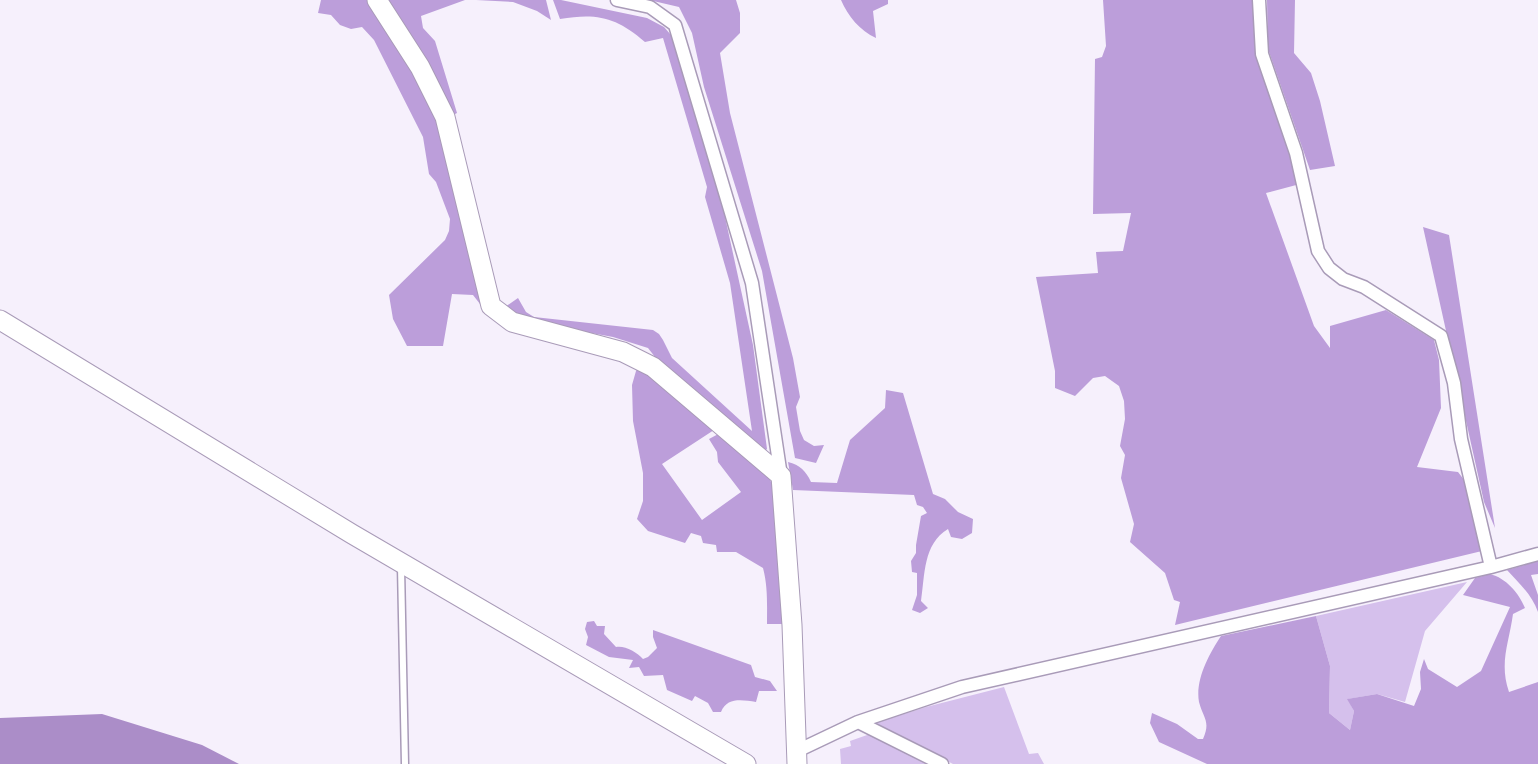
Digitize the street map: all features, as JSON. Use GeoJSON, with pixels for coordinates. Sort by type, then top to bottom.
{"type":"FeatureCollection","features":[{"type":"Feature","properties":{"kind":"street"},"geometry":{"type":"LineString","coordinates":[[377,0],[420,67],[445,117],[491,306],[512,322],[623,352],[653,367],[781,476]]}},
{"type":"Feature","properties":{"kind":"street"},"geometry":{"type":"LineString","coordinates":[[617,0],[650,7],[675,26],[752,283],[781,476],[792,625],[797,757],[858,722],[962,687],[1491,567],[1538,554]]}},
{"type":"Feature","properties":{"kind":"street"},"geometry":{"type":"LineString","coordinates":[[1259,0],[1262,54],[1296,153],[1318,251],[1329,268],[1343,279],[1364,287],[1441,336],[1454,383],[1461,439],[1491,567]]}},
{"type":"Feature","properties":{"kind":"street"},"geometry":{"type":"LineString","coordinates":[[0,320],[401,563],[746,764]]}},
{"type":"Feature","properties":{"kind":"street"},"geometry":{"type":"LineString","coordinates":[[858,722],[942,764]]}},
{"type":"Feature","properties":{"kind":"lane"},"geometry":{"type":"LineString","coordinates":[[401,563],[405,764]]}},
{"type":"Feature","properties":{"kind":"shaded area"},"geometry":{"type":"Polygon","coordinates":[[[321,0],[371,0],[440,116],[485,299],[480,304],[473,295],[452,294],[443,346],[407,346],[393,319],[389,295],[445,240],[449,231],[450,219],[436,182],[429,174],[423,137],[374,40],[362,27],[351,29],[340,25],[331,15],[318,13],[321,0]]]}},
{"type":"Feature","properties":{"kind":"shaded area"},"geometry":{"type":"Polygon","coordinates":[[[379,0],[465,0],[421,16],[423,28],[435,41],[457,113],[451,116],[379,0]]]}},
{"type":"Feature","properties":{"kind":"shaded area"},"geometry":{"type":"Polygon","coordinates":[[[476,0],[546,0],[551,20],[537,11],[513,2],[476,0]]]}},
{"type":"Feature","properties":{"kind":"shaded area"},"geometry":{"type":"Polygon","coordinates":[[[553,0],[561,0],[647,18],[664,27],[671,35],[720,194],[753,345],[767,449],[761,454],[662,366],[648,348],[613,337],[526,321],[505,307],[518,298],[526,312],[534,317],[653,330],[659,334],[672,358],[752,431],[730,283],[705,197],[707,187],[663,38],[645,42],[625,27],[596,17],[560,19],[553,0]]]}},
{"type":"Feature","properties":{"kind":"shaded area"},"geometry":{"type":"Polygon","coordinates":[[[649,0],[736,0],[740,13],[740,33],[720,53],[730,113],[793,358],[800,397],[796,407],[800,431],[804,440],[814,446],[824,445],[816,463],[795,458],[762,271],[704,87],[692,33],[679,7],[649,0]]]}},
{"type":"Feature","properties":{"kind":"shaded area"},"geometry":{"type":"Polygon","coordinates":[[[841,0],[888,0],[888,4],[873,11],[876,38],[855,22],[841,0]]]}},
{"type":"Feature","properties":{"kind":"shaded area"},"geometry":{"type":"Polygon","coordinates":[[[1103,0],[1254,0],[1255,43],[1300,184],[1266,193],[1314,326],[1330,348],[1330,326],[1386,310],[1434,340],[1439,360],[1441,408],[1417,467],[1458,472],[1468,485],[1482,551],[1175,625],[1180,602],[1174,600],[1165,573],[1130,542],[1134,524],[1121,478],[1125,455],[1120,446],[1125,419],[1124,401],[1119,386],[1105,376],[1093,378],[1075,396],[1055,388],[1055,371],[1036,277],[1098,273],[1096,252],[1123,251],[1131,213],[1093,214],[1095,59],[1102,57],[1106,46],[1103,0]]]}},
{"type":"Feature","properties":{"kind":"shaded area"},"geometry":{"type":"Polygon","coordinates":[[[1267,0],[1295,0],[1294,53],[1311,73],[1320,101],[1335,166],[1310,170],[1268,49],[1267,0]]]}},
{"type":"Feature","properties":{"kind":"shaded area"},"geometry":{"type":"Polygon","coordinates":[[[1423,227],[1449,235],[1495,528],[1484,502],[1423,227]]]}},
{"type":"Feature","properties":{"kind":"shaded area"},"geometry":{"type":"Polygon","coordinates":[[[639,366],[714,430],[662,464],[702,520],[741,492],[718,462],[717,452],[709,439],[722,432],[765,472],[773,485],[785,624],[767,624],[763,568],[736,552],[717,552],[716,545],[703,543],[701,536],[691,533],[685,543],[648,531],[637,519],[643,501],[643,473],[633,421],[632,385],[639,366]]]}},
{"type":"Feature","properties":{"kind":"shaded area"},"geometry":{"type":"Polygon","coordinates":[[[886,390],[903,393],[933,494],[945,499],[958,512],[973,519],[972,533],[962,539],[951,537],[948,529],[934,543],[927,561],[921,601],[928,608],[920,613],[912,610],[917,595],[917,573],[912,572],[911,561],[916,553],[921,516],[927,513],[923,507],[917,505],[914,495],[793,490],[788,462],[802,469],[811,482],[837,483],[850,440],[885,408],[886,390]]]}},
{"type":"Feature","properties":{"kind":"shaded area"},"geometry":{"type":"Polygon","coordinates":[[[1538,561],[1538,574],[1531,575],[1538,595],[1538,612],[1529,595],[1507,570],[1538,561]]]}},
{"type":"Feature","properties":{"kind":"shaded area"},"geometry":{"type":"Polygon","coordinates":[[[1490,574],[1507,583],[1519,597],[1525,608],[1513,614],[1506,653],[1505,672],[1509,692],[1538,682],[1538,764],[1207,764],[1159,742],[1150,723],[1152,713],[1177,724],[1198,739],[1203,739],[1206,720],[1199,702],[1199,685],[1208,659],[1221,636],[1316,616],[1330,666],[1329,713],[1350,730],[1354,711],[1347,699],[1377,694],[1414,706],[1421,689],[1420,672],[1424,659],[1428,669],[1457,687],[1481,671],[1510,607],[1463,595],[1475,578],[1490,574]]]}},
{"type":"Feature","properties":{"kind":"shaded area"},"geometry":{"type":"Polygon","coordinates":[[[1467,582],[1425,631],[1405,702],[1377,694],[1348,699],[1354,711],[1350,730],[1329,713],[1330,666],[1316,616],[1467,582]]]}},
{"type":"Feature","properties":{"kind":"shaded area"},"geometry":{"type":"Polygon","coordinates":[[[594,621],[597,626],[605,626],[604,634],[616,647],[630,650],[643,659],[648,657],[657,648],[653,637],[653,630],[751,665],[755,677],[770,681],[777,691],[759,691],[756,702],[731,702],[721,712],[713,712],[708,703],[695,696],[692,701],[667,690],[663,675],[644,676],[639,667],[629,668],[633,660],[609,657],[586,645],[588,637],[585,629],[587,622],[594,621]]]}},
{"type":"Feature","properties":{"kind":"shaded area"},"geometry":{"type":"Polygon","coordinates":[[[1004,687],[1029,754],[1038,753],[1044,764],[953,764],[876,723],[926,707],[1004,687]]]}},
{"type":"Feature","properties":{"kind":"shaded area"},"geometry":{"type":"Polygon","coordinates":[[[102,714],[202,745],[239,764],[0,764],[0,718],[102,714]]]}},
{"type":"Feature","properties":{"kind":"shaded area"},"geometry":{"type":"Polygon","coordinates":[[[870,734],[933,764],[841,764],[840,749],[851,746],[850,741],[870,734]]]}}]}
